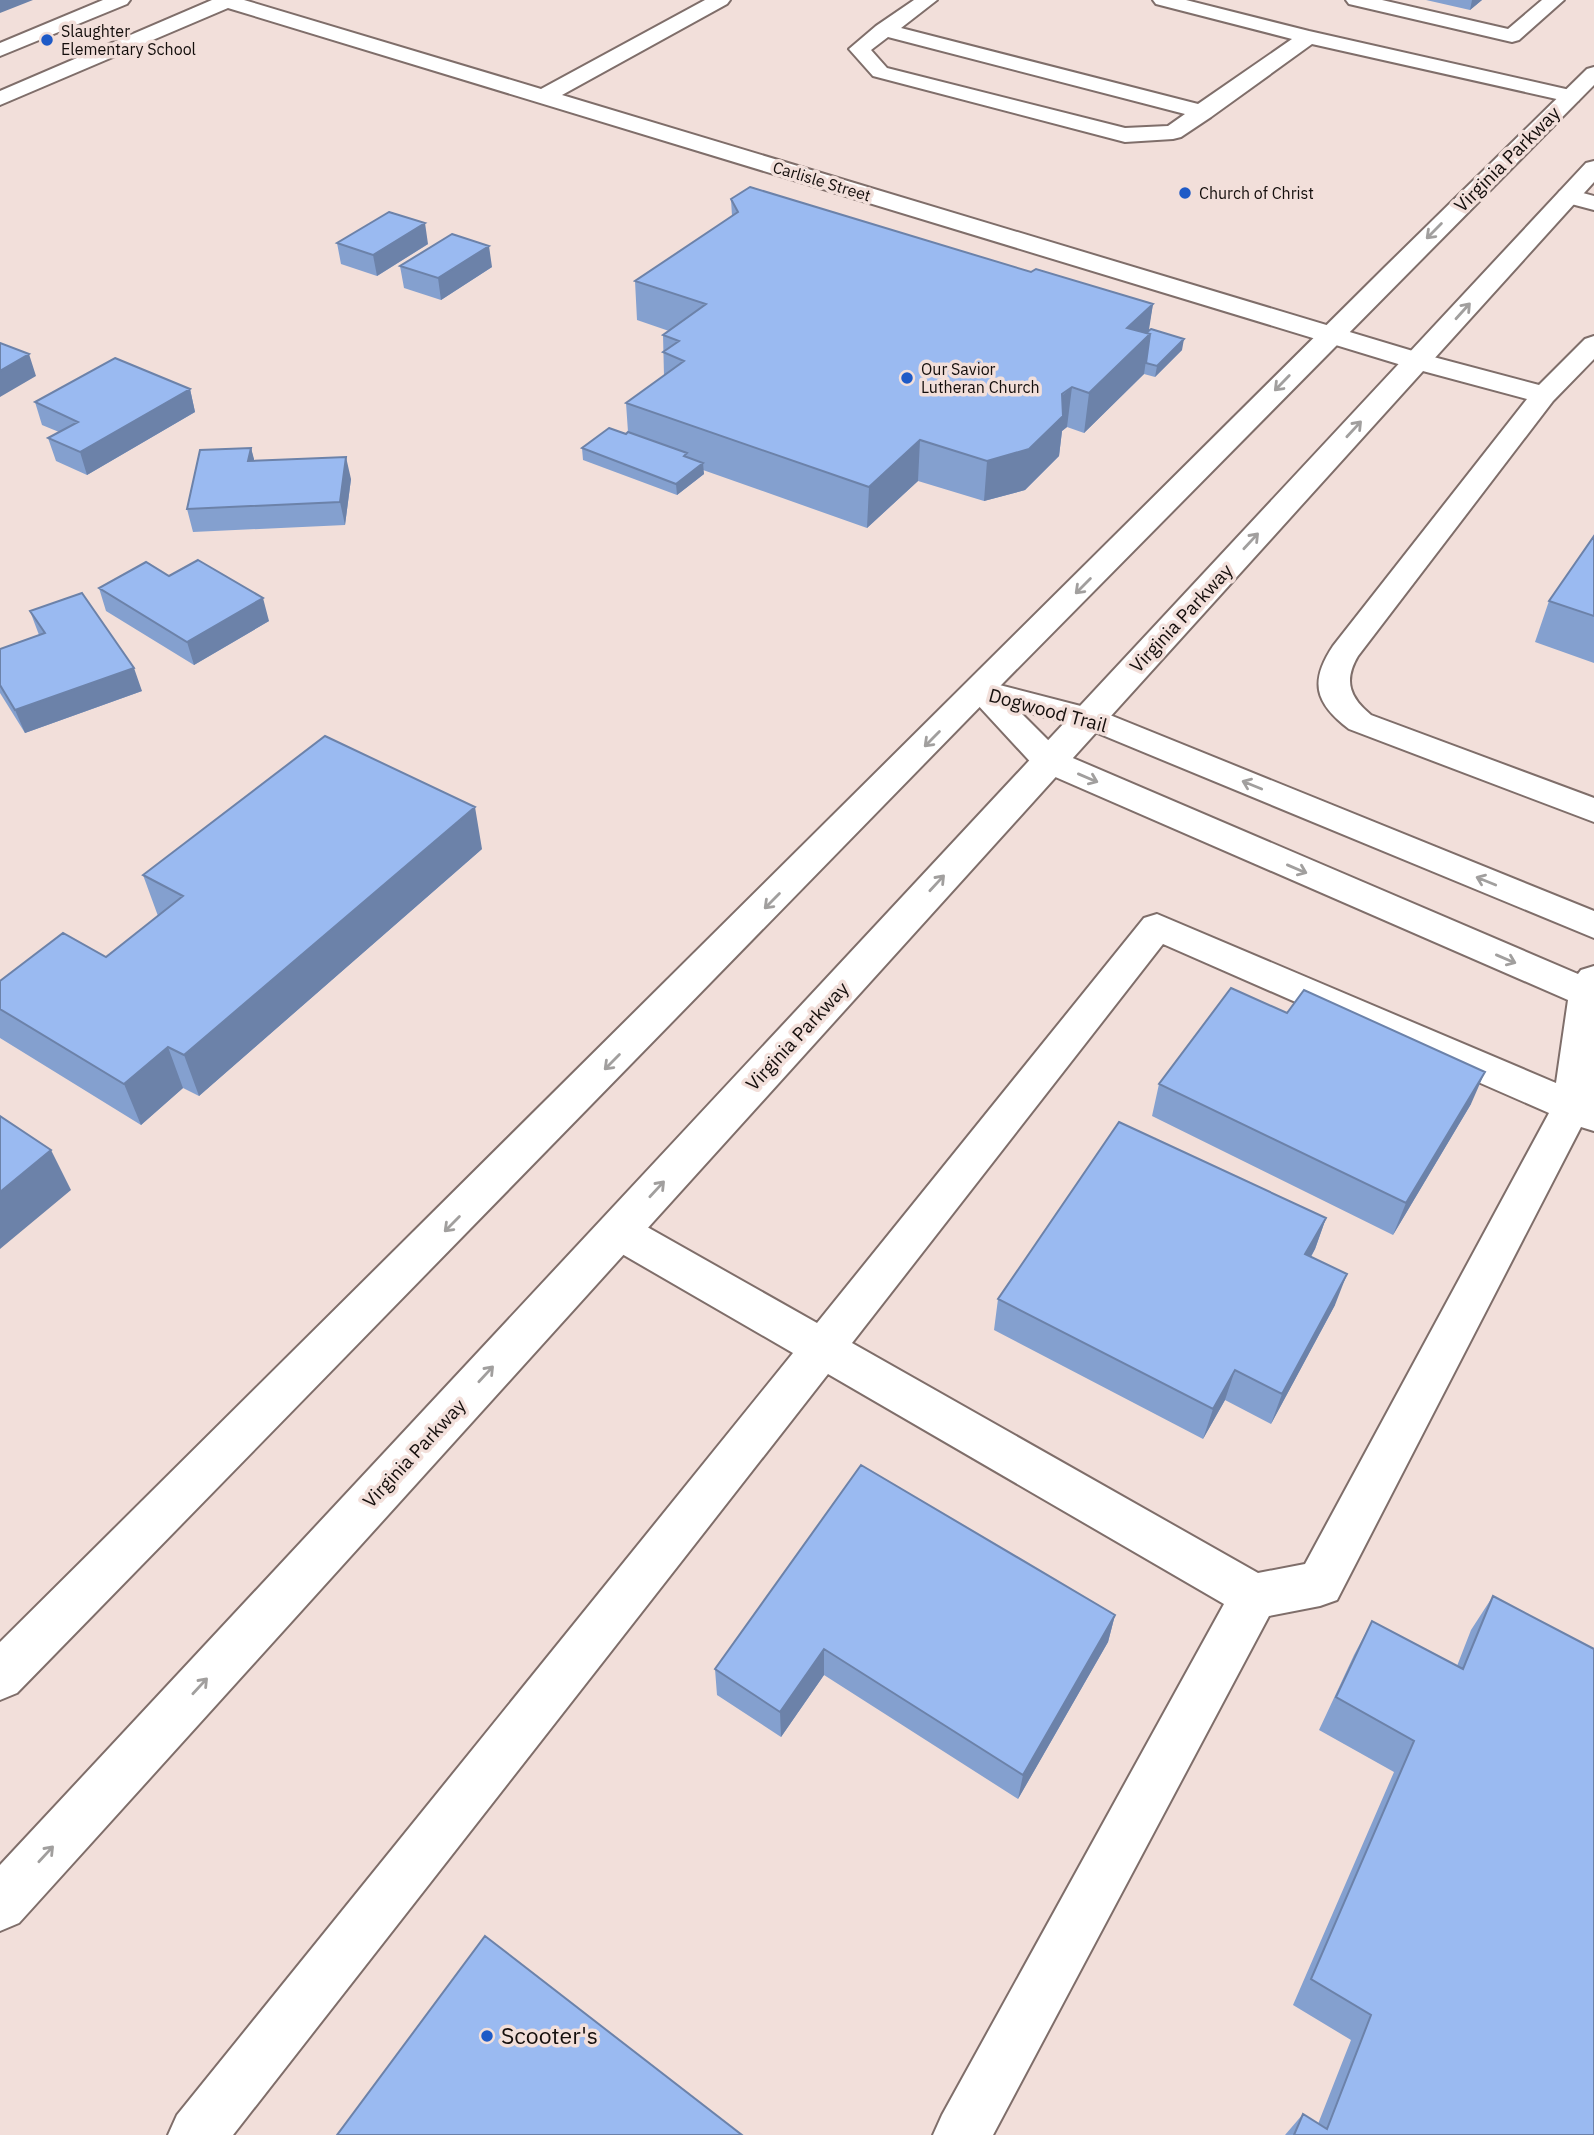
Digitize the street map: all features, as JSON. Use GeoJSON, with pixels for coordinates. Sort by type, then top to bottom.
{"type":"FeatureCollection","features":[{"type":"Feature","properties":{"kind":"main road"},"geometry":{"type":"LineString","coordinates":[[0,50],[120,0]]}},
{"type":"Feature","properties":{"kind":"main road"},"geometry":{"type":"LineString","coordinates":[[0,99],[228,0]]}},
{"type":"Feature","properties":{"kind":"main road","name":"Carlisle Street"},"geometry":{"type":"LineString","coordinates":[[228,0],[1417,361],[1544,395]]}},
{"type":"Feature","properties":{"kind":"main road"},"geometry":{"type":"LineString","coordinates":[[543,97],[720,0]]}},
{"type":"Feature","properties":{"kind":"main road"},"geometry":{"type":"LineString","coordinates":[[927,0],[859,49],[880,72],[1125,135],[1173,132],[1308,37]]}},
{"type":"Feature","properties":{"kind":"main road"},"geometry":{"type":"LineString","coordinates":[[1163,0],[1308,37],[1570,96]]}},
{"type":"Feature","properties":{"kind":"main road"},"geometry":{"type":"LineString","coordinates":[[1356,0],[1512,36],[1553,0]]}},
{"type":"Feature","properties":{"kind":"main road"},"geometry":{"type":"LineString","coordinates":[[883,30],[1203,112]]}},
{"type":"Feature","properties":{"kind":"main road","name":"Virginia Parkway"},"geometry":{"type":"LineString","coordinates":[[0,1675],[349,1329],[1329,334],[1594,72]]}},
{"type":"Feature","properties":{"kind":"main road","name":"Virginia Parkway"},"geometry":{"type":"LineString","coordinates":[[0,1904],[1594,168]]}},
{"type":"Feature","properties":{"kind":"main road"},"geometry":{"type":"LineString","coordinates":[[1568,196],[1594,203]]}},
{"type":"Feature","properties":{"kind":"main road"},"geometry":{"type":"LineString","coordinates":[[1594,344],[1544,395],[1345,653],[1337,664],[1332,686],[1342,709],[1360,722],[1594,811]]}},
{"type":"Feature","properties":{"kind":"main road","name":"Dogwood Trail"},"geometry":{"type":"LineString","coordinates":[[980,690],[1089,718],[1594,925]]}},
{"type":"Feature","properties":{"kind":"main road","name":"Dogwood Trail"},"geometry":{"type":"LineString","coordinates":[[980,690],[1049,761],[1592,990]]}},
{"type":"Feature","properties":{"kind":"main road"},"geometry":{"type":"LineString","coordinates":[[197,2135],[1157,927],[1583,1111]]}},
{"type":"Feature","properties":{"kind":"main road"},"geometry":{"type":"LineString","coordinates":[[618,1231],[1254,1596],[1320,1584],[1583,1111],[1592,990]]}},
{"type":"Feature","properties":{"kind":"main road"},"geometry":{"type":"LineString","coordinates":[[962,2135],[1254,1596]]}},
{"type":"Feature","properties":{"kind":"building","name":"Our Savior Lutheran Church"},"geometry":{"type":"Polygon","coordinates":[[[750,187],[1031,272],[1036,269],[1153,304],[1127,328],[1150,334],[1089,393],[1072,387],[1062,394],[1063,416],[1029,449],[987,461],[920,440],[869,487],[626,403],[684,361],[663,352],[679,341],[663,335],[706,304],[635,281],[738,212],[731,199],[750,187]]]}},
{"type":"Feature","properties":{"kind":"building"},"geometry":{"type":"Polygon","coordinates":[[[389,212],[425,223],[373,255],[337,243],[389,212]]]}},
{"type":"Feature","properties":{"kind":"building"},"geometry":{"type":"Polygon","coordinates":[[[452,234],[489,246],[438,278],[400,266],[452,234]]]}},
{"type":"Feature","properties":{"kind":"building"},"geometry":{"type":"Polygon","coordinates":[[[1151,329],[1184,339],[1157,366],[1146,363],[1150,334],[1146,333],[1151,329]]]}},
{"type":"Feature","properties":{"kind":"building"},"geometry":{"type":"Polygon","coordinates":[[[0,343],[29,354],[0,371],[0,343]]]}},
{"type":"Feature","properties":{"kind":"building"},"geometry":{"type":"Polygon","coordinates":[[[115,358],[190,389],[80,452],[48,438],[78,422],[35,402],[115,358]]]}},
{"type":"Feature","properties":{"kind":"building"},"geometry":{"type":"Polygon","coordinates":[[[609,428],[687,453],[684,456],[703,463],[676,484],[582,448],[609,428]]]}},
{"type":"Feature","properties":{"kind":"building"},"geometry":{"type":"Polygon","coordinates":[[[251,448],[248,461],[346,457],[340,502],[187,509],[200,450],[251,448]]]}},
{"type":"Feature","properties":{"kind":"building"},"geometry":{"type":"Polygon","coordinates":[[[1594,536],[1594,616],[1549,601],[1594,536]]]}},
{"type":"Feature","properties":{"kind":"building"},"geometry":{"type":"Polygon","coordinates":[[[198,560],[263,598],[187,642],[99,588],[146,562],[169,576],[198,560]]]}},
{"type":"Feature","properties":{"kind":"building"},"geometry":{"type":"Polygon","coordinates":[[[82,593],[134,668],[15,710],[0,685],[0,649],[45,633],[30,611],[82,593]]]}},
{"type":"Feature","properties":{"kind":"building"},"geometry":{"type":"Polygon","coordinates":[[[325,736],[475,807],[184,1055],[168,1047],[124,1084],[0,1009],[0,981],[63,933],[106,957],[183,896],[143,875],[325,736]]]}},
{"type":"Feature","properties":{"kind":"building"},"geometry":{"type":"Polygon","coordinates":[[[1231,988],[1287,1013],[1304,990],[1485,1072],[1406,1203],[1159,1084],[1231,988]]]}},
{"type":"Feature","properties":{"kind":"building"},"geometry":{"type":"Polygon","coordinates":[[[0,1116],[51,1150],[0,1192],[0,1116]]]}},
{"type":"Feature","properties":{"kind":"building"},"geometry":{"type":"Polygon","coordinates":[[[1119,1122],[1326,1218],[1305,1254],[1347,1274],[1282,1394],[1235,1370],[1213,1409],[998,1299],[1119,1122]]]}},
{"type":"Feature","properties":{"kind":"building"},"geometry":{"type":"Polygon","coordinates":[[[861,1465],[1115,1615],[1023,1775],[824,1649],[780,1712],[715,1669],[861,1465]]]}},
{"type":"Feature","properties":{"kind":"building"},"geometry":{"type":"Polygon","coordinates":[[[1493,1596],[1594,1649],[1594,2135],[1294,2135],[1303,2114],[1327,2129],[1371,2015],[1311,1979],[1414,1741],[1336,1697],[1372,1621],[1463,1669],[1493,1596]]]}},
{"type":"Feature","properties":{"kind":"building"},"geometry":{"type":"Polygon","coordinates":[[[485,1936],[742,2135],[337,2135],[485,1936]]]}},
{"type":"Feature","properties":{"kind":"place","name":"Slaughter Elementary School"},"geometry":{"type":"Point","coordinates":[47,40]}},
{"type":"Feature","properties":{"kind":"place","name":"Church of Christ"},"geometry":{"type":"Point","coordinates":[1185,193]}},
{"type":"Feature","properties":{"kind":"place","name":"Our Savior Lutheran Church"},"geometry":{"type":"Point","coordinates":[907,378]}},
{"type":"Feature","properties":{"kind":"place","name":"Scooter's"},"geometry":{"type":"Point","coordinates":[487,2036]}}]}
